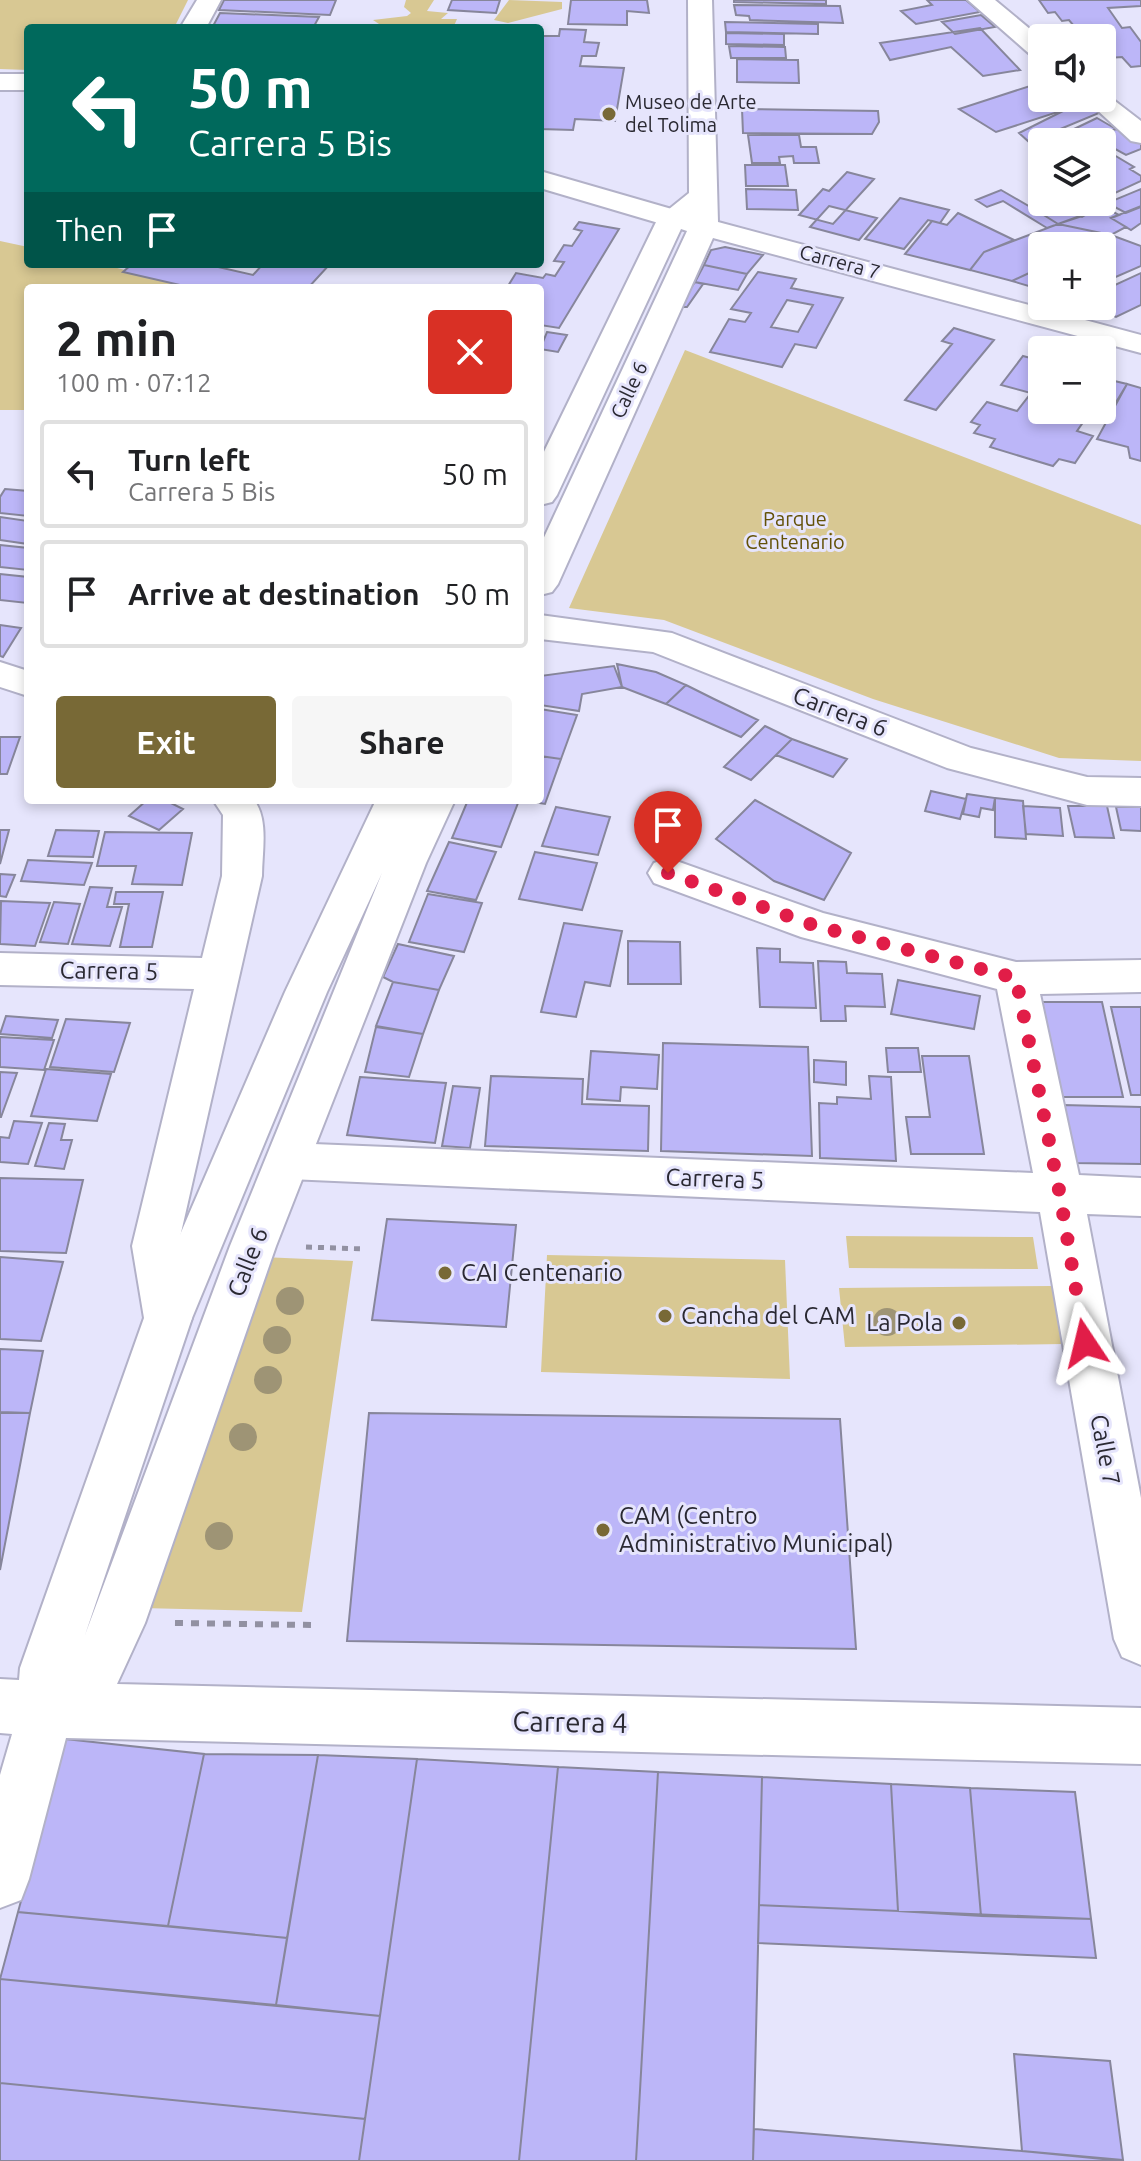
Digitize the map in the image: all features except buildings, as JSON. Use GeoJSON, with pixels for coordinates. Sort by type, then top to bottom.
{"type":"FeatureCollection","features":[{"type":"Feature","properties":{"kind":"street"},"geometry":{"type":"LineString","coordinates":[[195,24],[209,0]]}},
{"type":"Feature","properties":{"kind":"street","name":"Calle 6"},"geometry":{"type":"LineString","coordinates":[[544,575],[704,210],[700,0]]}},
{"type":"Feature","properties":{"kind":"street"},"geometry":{"type":"LineString","coordinates":[[980,0],[1028,40]]}},
{"type":"Feature","properties":{"kind":"street"},"geometry":{"type":"LineString","coordinates":[[0,82],[24,82]]}},
{"type":"Feature","properties":{"kind":"street"},"geometry":{"type":"LineString","coordinates":[[1114,112],[1141,135]]}},
{"type":"Feature","properties":{"kind":"street","name":"Carrera 7"},"geometry":{"type":"LineString","coordinates":[[544,180],[672,218],[704,210],[1141,344]]}},
{"type":"Feature","properties":{"kind":"street","name":"Calle 6"},"geometry":{"type":"LineString","coordinates":[[544,487],[672,218]]}},
{"type":"Feature","properties":{"kind":"street","name":"Carrera 6"},"geometry":{"type":"LineString","coordinates":[[544,627],[659,641],[961,759],[1087,791],[1141,792]]}},
{"type":"Feature","properties":{"kind":"street"},"geometry":{"type":"LineString","coordinates":[[0,674],[24,683]]}},
{"type":"Feature","properties":{"kind":"street"},"geometry":{"type":"LineString","coordinates":[[168,1318],[155,1246],[242,876],[243,813],[236,804]]}},
{"type":"Feature","properties":{"kind":"street"},"geometry":{"type":"LineString","coordinates":[[0,1879],[23,1708],[47,1668],[168,1318],[306,992],[394,804]]}},
{"type":"Feature","properties":{"kind":"street","name":"Calle 6"},"geometry":{"type":"LineString","coordinates":[[23,1708],[100,1664],[118,1623],[253,1246],[406,863],[433,804]]}},
{"type":"Feature","properties":{"kind":"street"},"geometry":{"type":"LineString","coordinates":[[668,873],[816,926],[1016,978],[1141,976]]}},
{"type":"Feature","properties":{"kind":"street","name":"Carrera 5"},"geometry":{"type":"LineString","coordinates":[[0,969],[217,974]]}},
{"type":"Feature","properties":{"kind":"street","name":"Calle 7"},"geometry":{"type":"LineString","coordinates":[[1016,978],[1060,1195],[1141,1639]]}},
{"type":"Feature","properties":{"kind":"street","name":"Carrera 5"},"geometry":{"type":"LineString","coordinates":[[289,1161],[1141,1197]]}},
{"type":"Feature","properties":{"kind":"street","name":"Carrera 4"},"geometry":{"type":"LineString","coordinates":[[23,1708],[1141,1736]]}},
{"type":"Feature","properties":{"kind":"path"},"geometry":{"type":"LineString","coordinates":[[118,1623],[312,1625]]}},
{"type":"Feature","properties":{"kind":"green space"},"geometry":{"type":"Polygon","coordinates":[[[0,0],[188,0],[176,24],[24,24],[24,70],[0,69],[0,0]]]}},
{"type":"Feature","properties":{"kind":"green space"},"geometry":{"type":"Polygon","coordinates":[[[406,0],[434,0],[427,11],[448,13],[441,19],[457,19],[455,24],[379,24],[373,20],[407,16],[411,13],[404,7],[406,0]]]}},
{"type":"Feature","properties":{"kind":"green space"},"geometry":{"type":"Polygon","coordinates":[[[509,0],[562,2],[562,9],[508,23],[494,20],[509,0]]]}},
{"type":"Feature","properties":{"kind":"green space"},"geometry":{"type":"Polygon","coordinates":[[[0,241],[24,246],[24,268],[117,268],[178,284],[24,284],[24,410],[0,410],[0,241]]]}},
{"type":"Feature","properties":{"kind":"green space","name":"Parque Centenario"},"geometry":{"type":"Polygon","coordinates":[[[685,350],[1141,525],[1141,761],[1059,758],[873,699],[664,620],[569,608],[685,350]]]}},
{"type":"Feature","properties":{"kind":"green space"},"geometry":{"type":"Polygon","coordinates":[[[846,1236],[1033,1237],[1038,1269],[849,1268],[846,1236]]]}},
{"type":"Feature","properties":{"kind":"green space","name":"Cancha del CAM"},"geometry":{"type":"Polygon","coordinates":[[[547,1255],[785,1260],[790,1379],[541,1372],[547,1255]]]}},
{"type":"Feature","properties":{"kind":"green space"},"geometry":{"type":"Polygon","coordinates":[[[262,1257],[353,1261],[302,1612],[141,1608],[262,1257]]]}},
{"type":"Feature","properties":{"kind":"green space"},"geometry":{"type":"Polygon","coordinates":[[[1052,1286],[1063,1344],[845,1347],[839,1288],[1052,1286]]]}},
{"type":"Feature","properties":{"kind":"place","name":"Museo de Arte del Tolima"},"geometry":{"type":"Point","coordinates":[609,114]}},
{"type":"Feature","properties":{"kind":"place","name":"CAI Centenario"},"geometry":{"type":"Point","coordinates":[445,1273]}},
{"type":"Feature","properties":{"kind":"place","name":"Cancha del CAM"},"geometry":{"type":"Point","coordinates":[665,1316]}},
{"type":"Feature","properties":{"kind":"place","name":"La Pola"},"geometry":{"type":"Point","coordinates":[959,1323]}},
{"type":"Feature","properties":{"kind":"place","name":"CAM (Centro Administrativo Municipal)"},"geometry":{"type":"Point","coordinates":[603,1530]}},
{"type":"Feature","properties":{"kind":"route"},"geometry":{"type":"LineString","coordinates":[[668,873],[816,926],[1016,978],[1060,1195],[1085,1343]]}}]}
